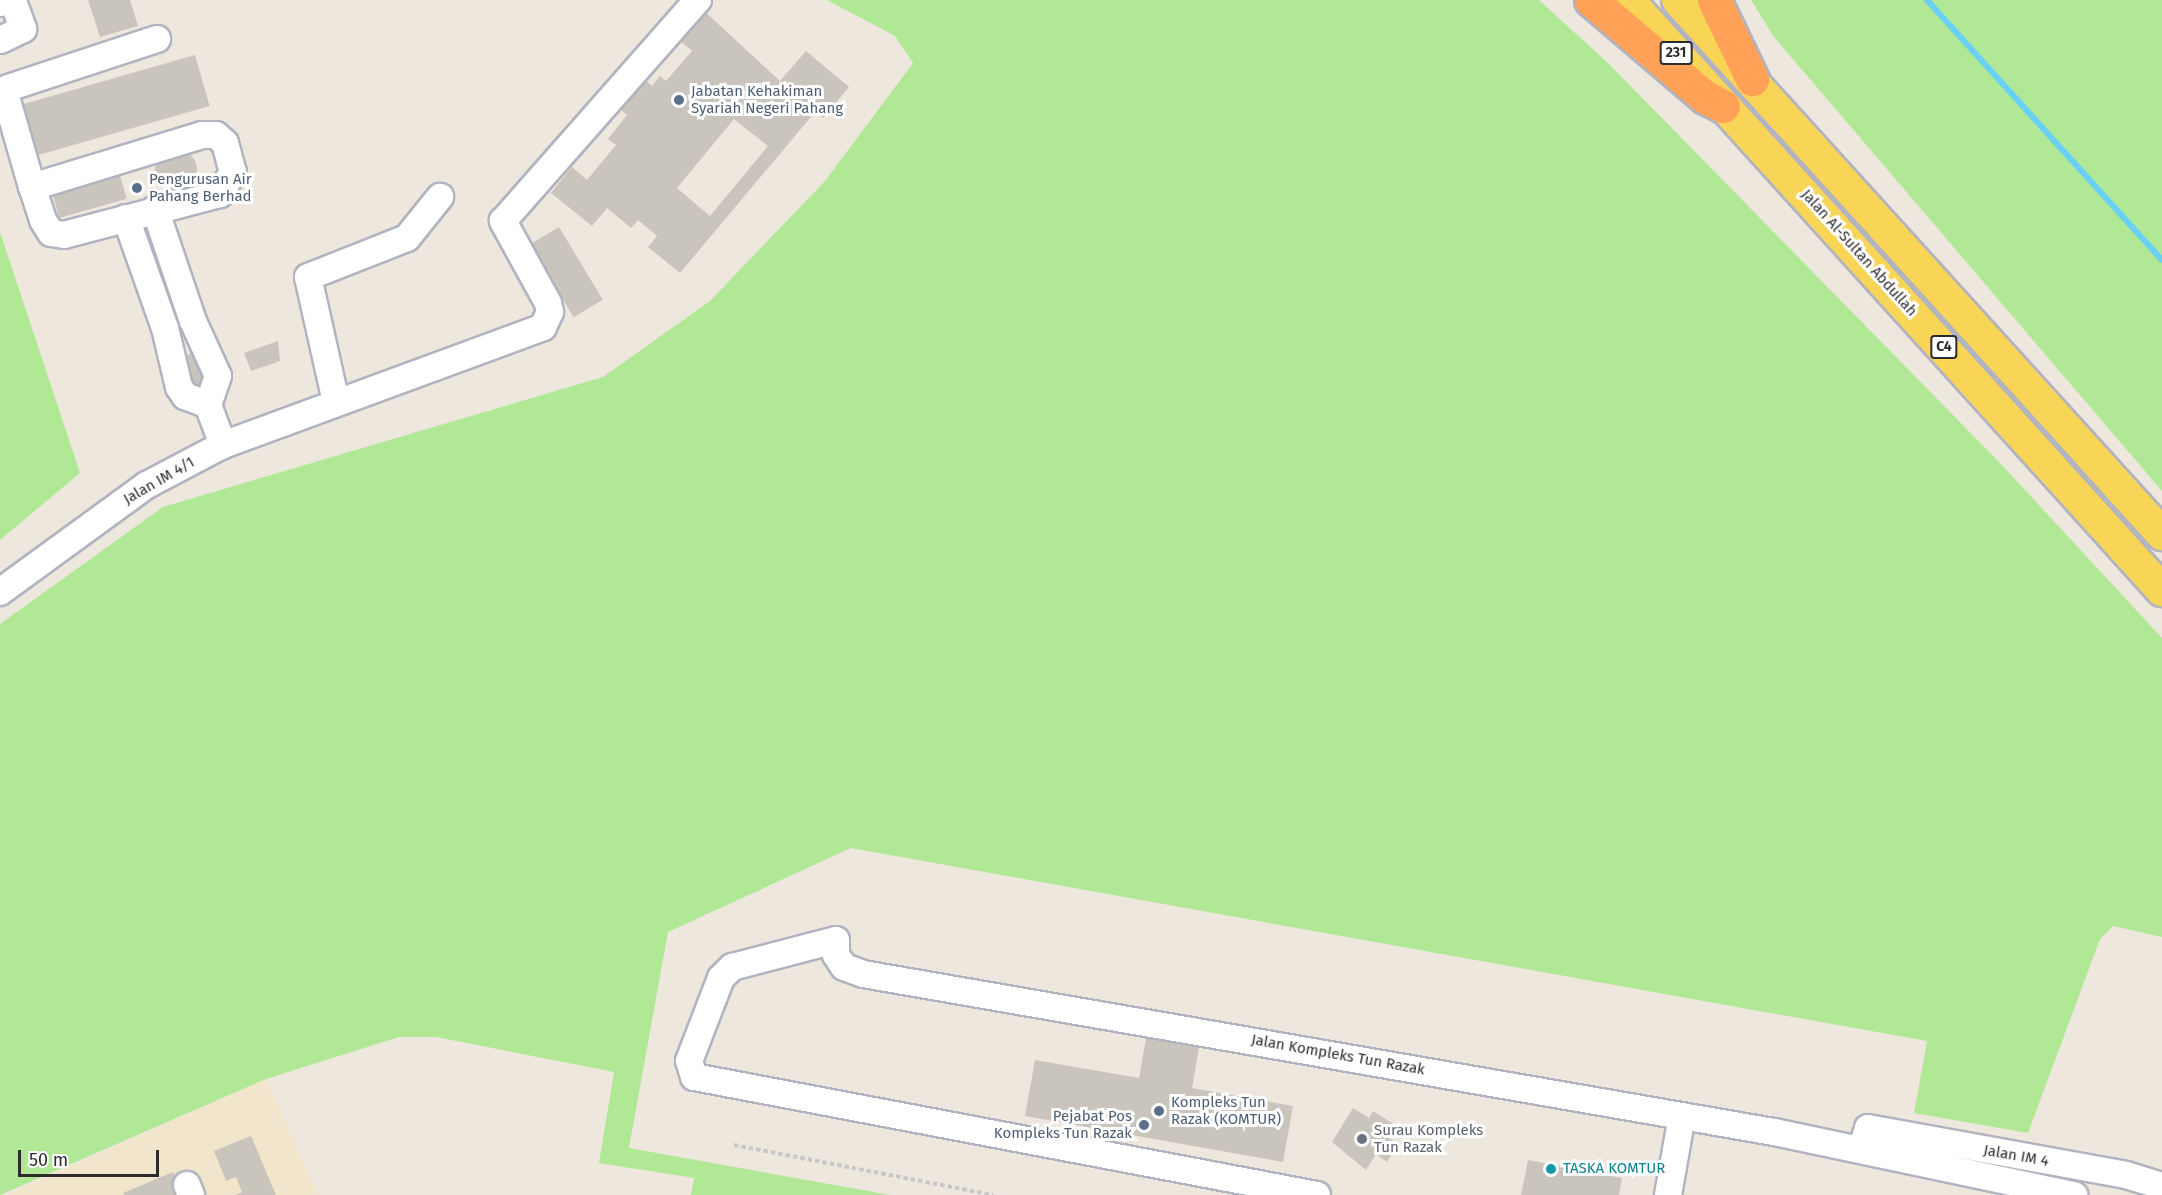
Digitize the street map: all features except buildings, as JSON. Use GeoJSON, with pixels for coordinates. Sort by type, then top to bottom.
{"type":"FeatureCollection","features":[{"type":"Feature","properties":{"kind":"highway"},"geometry":{"type":"LineString","coordinates":[[1591,0],[1705,97],[1723,105]]}},
{"type":"Feature","properties":{"kind":"highway"},"geometry":{"type":"LineString","coordinates":[[1714,0],[1752,79]]}},
{"type":"Feature","properties":{"kind":"main road","name":"231"},"geometry":{"type":"LineString","coordinates":[[1628,0],[1723,105]]}},
{"type":"Feature","properties":{"kind":"main road","name":"231"},"geometry":{"type":"LineString","coordinates":[[1678,0],[1752,79]]}},
{"type":"Feature","properties":{"kind":"main road","name":"C4"},"geometry":{"type":"LineString","coordinates":[[1752,79],[2162,534]]}},
{"type":"Feature","properties":{"kind":"main road","name":"Jalan Al-Sultan Abdullah"},"geometry":{"type":"LineString","coordinates":[[1723,105],[2162,590]]}},
{"type":"Feature","properties":{"kind":"street","name":"Jalan IM 4/1"},"geometry":{"type":"LineString","coordinates":[[0,592],[147,485],[223,445],[543,327],[550,312],[503,221],[698,0]]}},
{"type":"Feature","properties":{"kind":"street"},"geometry":{"type":"LineString","coordinates":[[0,3],[13,1],[23,29],[0,40]]}},
{"type":"Feature","properties":{"kind":"street"},"geometry":{"type":"LineString","coordinates":[[32,187],[202,135],[225,142],[233,172],[220,194],[155,209],[64,235],[51,232],[32,187],[3,93],[16,82],[157,39]]}},
{"type":"Feature","properties":{"kind":"street"},"geometry":{"type":"LineString","coordinates":[[336,402],[308,277],[407,238],[440,197]]}},
{"type":"Feature","properties":{"kind":"street"},"geometry":{"type":"LineString","coordinates":[[155,209],[193,321],[218,376],[208,405],[223,445]]}},
{"type":"Feature","properties":{"kind":"street"},"geometry":{"type":"LineString","coordinates":[[126,218],[165,328],[179,387],[185,396],[208,405]]}},
{"type":"Feature","properties":{"kind":"street","name":"Jalan Kompleks Tun Razak"},"geometry":{"type":"LineString","coordinates":[[1317,1195],[694,1077],[690,1061],[721,978],[732,967],[836,940],[836,955],[844,967],[863,974],[1081,1010],[1119,1031],[1250,1054],[1294,1047],[1682,1116],[1865,1139]]}},
{"type":"Feature","properties":{"kind":"street"},"geometry":{"type":"LineString","coordinates":[[1668,1195],[1682,1116]]}},
{"type":"Feature","properties":{"kind":"street","name":"Jalan IM 4"},"geometry":{"type":"LineString","coordinates":[[1865,1139],[2127,1175],[2162,1186]]}},
{"type":"Feature","properties":{"kind":"street","name":"Jalan IM 4"},"geometry":{"type":"LineString","coordinates":[[1865,1139],[2074,1195]]}},
{"type":"Feature","properties":{"kind":"path"},"geometry":{"type":"LineString","coordinates":[[734,1145],[993,1195]]}},
{"type":"Feature","properties":{"kind":"shaded area"},"geometry":{"type":"Polygon","coordinates":[[[266,1079],[318,1195],[7,1195],[266,1079]]]}},
{"type":"Feature","properties":{"kind":"green space"},"geometry":{"type":"Polygon","coordinates":[[[827,0],[1539,0],[1608,63],[2000,463],[2162,638],[2162,937],[2113,926],[2100,939],[2028,1133],[1914,1113],[1927,1041],[851,848],[668,932],[629,1148],[890,1195],[691,1195],[694,1178],[599,1163],[614,1072],[436,1037],[399,1037],[266,1079],[0,1195],[0,624],[163,507],[603,377],[710,301],[825,181],[913,63],[895,36],[827,0]]]}},
{"type":"Feature","properties":{"kind":"green space"},"geometry":{"type":"Polygon","coordinates":[[[1751,0],[2162,0],[2162,491],[1774,37],[1751,0]]]}},
{"type":"Feature","properties":{"kind":"green space"},"geometry":{"type":"Polygon","coordinates":[[[0,232],[80,473],[0,540],[0,232]]]}},
{"type":"Feature","properties":{"kind":"waterway"},"geometry":{"type":"LineString","coordinates":[[1927,0],[2162,260]]}},
{"type":"Feature","properties":{"kind":"place","name":"Jabatan Kehakiman Syariah Negeri Pahang"},"geometry":{"type":"Point","coordinates":[679,100]}},
{"type":"Feature","properties":{"kind":"place","name":"Pengurusan Air Pahang Berhad"},"geometry":{"type":"Point","coordinates":[137,188]}},
{"type":"Feature","properties":{"kind":"place","name":"Kompleks Tun Razak (KOMTUR)"},"geometry":{"type":"Point","coordinates":[1159,1111]}},
{"type":"Feature","properties":{"kind":"place","name":"Pejabat Pos Kompleks Tun Razak"},"geometry":{"type":"Point","coordinates":[1144,1125]}},
{"type":"Feature","properties":{"kind":"place","name":"Surau Kompleks Tun Razak"},"geometry":{"type":"Point","coordinates":[1362,1139]}},
{"type":"Feature","properties":{"kind":"place","name":"TASKA KOMTUR"},"geometry":{"type":"Point","coordinates":[1551,1169]}}]}
